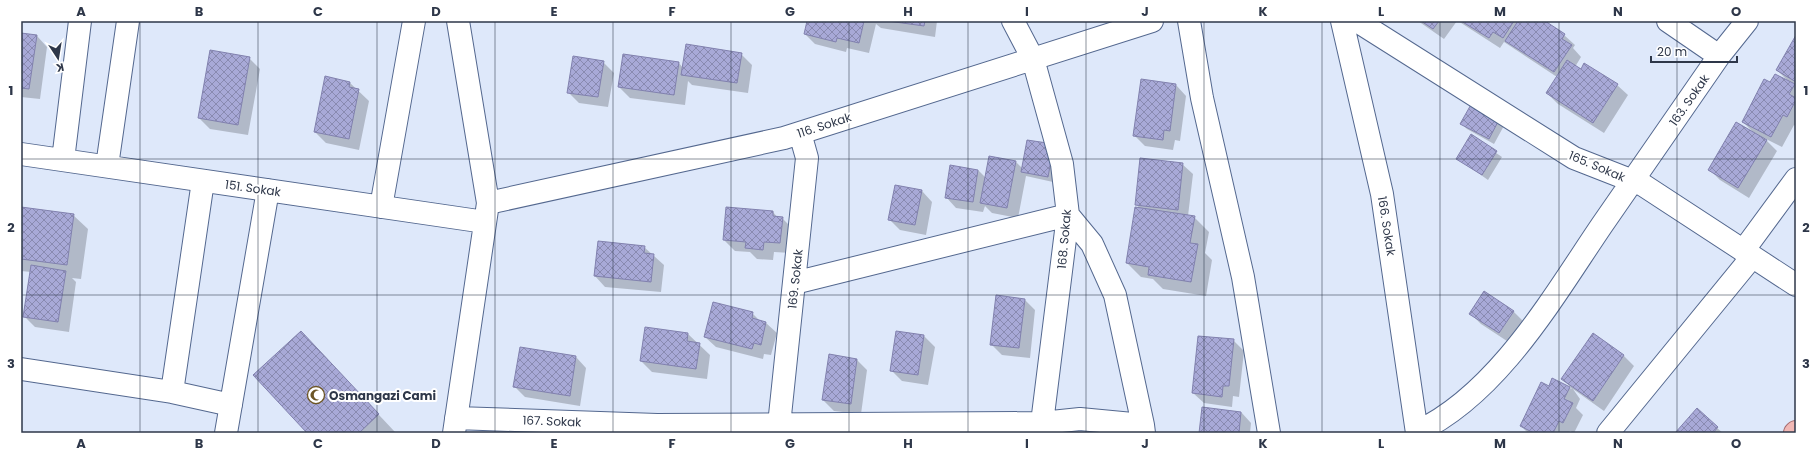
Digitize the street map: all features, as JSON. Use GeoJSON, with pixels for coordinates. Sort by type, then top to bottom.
{"type":"FeatureCollection","features":[{"type":"Feature","properties":{"kind":"street"},"geometry":{"type":"LineString","coordinates":[[63,160],[80,21]]}},
{"type":"Feature","properties":{"kind":"street"},"geometry":{"type":"LineString","coordinates":[[107,166],[128,21]]}},
{"type":"Feature","properties":{"kind":"street"},"geometry":{"type":"LineString","coordinates":[[381,206],[414,21]]}},
{"type":"Feature","properties":{"kind":"street","name":"168. Sokak"},"geometry":{"type":"LineString","coordinates":[[1014,21],[1033,59],[1062,164],[1068,215],[1042,423]]}},
{"type":"Feature","properties":{"kind":"street","name":"116. Sokak"},"geometry":{"type":"LineString","coordinates":[[487,212],[800,133],[1152,21]]}},
{"type":"Feature","properties":{"kind":"street"},"geometry":{"type":"LineString","coordinates":[[1189,21],[1202,98],[1243,277],[1269,433]]}},
{"type":"Feature","properties":{"kind":"street","name":"166. Sokak"},"geometry":{"type":"LineString","coordinates":[[1342,21],[1382,194],[1417,433]]}},
{"type":"Feature","properties":{"kind":"street","name":"165. Sokak"},"geometry":{"type":"LineString","coordinates":[[1358,21],[1574,158],[1643,185],[1796,285]]}},
{"type":"Feature","properties":{"kind":"street"},"geometry":{"type":"LineString","coordinates":[[1668,21],[1719,56]]}},
{"type":"Feature","properties":{"kind":"street","name":"163. Sokak"},"geometry":{"type":"LineString","coordinates":[[1417,433],[1436,424],[1470,397],[1520,344],[1719,56],[1747,21]]}},
{"type":"Feature","properties":{"kind":"street"},"geometry":{"type":"LineString","coordinates":[[455,425],[487,212],[464,23]]}},
{"type":"Feature","properties":{"kind":"street","name":"169. Sokak"},"geometry":{"type":"LineString","coordinates":[[780,429],[807,158],[800,133]]}},
{"type":"Feature","properties":{"kind":"street","name":"151. Sokak"},"geometry":{"type":"LineString","coordinates":[[21,154],[381,206],[487,212]]}},
{"type":"Feature","properties":{"kind":"street"},"geometry":{"type":"LineString","coordinates":[[1608,433],[1748,254],[1796,179]]}},
{"type":"Feature","properties":{"kind":"street"},"geometry":{"type":"LineString","coordinates":[[172,392],[203,181]]}},
{"type":"Feature","properties":{"kind":"street"},"geometry":{"type":"LineString","coordinates":[[226,433],[268,190]]}},
{"type":"Feature","properties":{"kind":"street"},"geometry":{"type":"LineString","coordinates":[[794,284],[1068,215],[1092,244],[1115,294],[1143,429]]}},
{"type":"Feature","properties":{"kind":"street"},"geometry":{"type":"LineString","coordinates":[[21,369],[172,392],[231,405]]}},
{"type":"Feature","properties":{"kind":"street","name":"167. Sokak"},"geometry":{"type":"LineString","coordinates":[[455,425],[657,425],[780,429],[1042,423],[1080,419],[1143,429]]}},
{"type":"Feature","properties":{"kind":"building"},"geometry":{"type":"Polygon","coordinates":[[[807,21],[864,21],[859,43],[837,38],[836,42],[804,34],[807,21]]]}},
{"type":"Feature","properties":{"kind":"building"},"geometry":{"type":"Polygon","coordinates":[[[888,21],[925,21],[924,26],[888,21]]]}},
{"type":"Feature","properties":{"kind":"building"},"geometry":{"type":"Polygon","coordinates":[[[1421,21],[1439,21],[1433,29],[1421,21]]]}},
{"type":"Feature","properties":{"kind":"building"},"geometry":{"type":"Polygon","coordinates":[[[1461,21],[1514,21],[1503,38],[1493,32],[1489,38],[1461,21]]]}},
{"type":"Feature","properties":{"kind":"building"},"geometry":{"type":"Polygon","coordinates":[[[1518,21],[1545,21],[1565,34],[1562,39],[1572,45],[1554,72],[1505,41],[1518,21]]]}},
{"type":"Feature","properties":{"kind":"building"},"geometry":{"type":"Polygon","coordinates":[[[21,33],[37,35],[29,89],[21,88],[21,33]]]}},
{"type":"Feature","properties":{"kind":"building"},"geometry":{"type":"Polygon","coordinates":[[[1796,35],[1796,82],[1776,70],[1796,35]]]}},
{"type":"Feature","properties":{"kind":"building"},"geometry":{"type":"Polygon","coordinates":[[[686,44],[742,53],[737,83],[681,75],[686,44]]]}},
{"type":"Feature","properties":{"kind":"building"},"geometry":{"type":"Polygon","coordinates":[[[210,50],[250,57],[238,125],[198,118],[210,50]]]}},
{"type":"Feature","properties":{"kind":"building"},"geometry":{"type":"Polygon","coordinates":[[[623,54],[679,62],[674,95],[618,87],[623,54]]]}},
{"type":"Feature","properties":{"kind":"building"},"geometry":{"type":"Polygon","coordinates":[[[573,56],[604,61],[598,97],[567,93],[573,56]]]}},
{"type":"Feature","properties":{"kind":"building"},"geometry":{"type":"Polygon","coordinates":[[[1567,60],[1581,69],[1584,63],[1618,84],[1593,123],[1546,93],[1567,60]]]}},
{"type":"Feature","properties":{"kind":"building"},"geometry":{"type":"Polygon","coordinates":[[[1775,74],[1795,84],[1789,94],[1796,98],[1796,100],[1787,117],[1783,115],[1771,137],[1742,122],[1764,79],[1770,82],[1775,74]]]}},
{"type":"Feature","properties":{"kind":"building"},"geometry":{"type":"Polygon","coordinates":[[[325,76],[350,82],[349,87],[359,89],[349,139],[314,132],[325,76]]]}},
{"type":"Feature","properties":{"kind":"building"},"geometry":{"type":"Polygon","coordinates":[[[1141,79],[1176,84],[1170,131],[1164,130],[1163,140],[1133,136],[1141,79]]]}},
{"type":"Feature","properties":{"kind":"building"},"geometry":{"type":"Polygon","coordinates":[[[1473,101],[1501,116],[1489,139],[1460,124],[1473,101]]]}},
{"type":"Feature","properties":{"kind":"building"},"geometry":{"type":"Polygon","coordinates":[[[1736,122],[1767,140],[1738,188],[1708,170],[1736,122]]]}},
{"type":"Feature","properties":{"kind":"building"},"geometry":{"type":"Polygon","coordinates":[[[1471,134],[1497,151],[1482,175],[1456,159],[1471,134]]]}},
{"type":"Feature","properties":{"kind":"building"},"geometry":{"type":"Polygon","coordinates":[[[1027,140],[1054,144],[1048,177],[1021,172],[1027,140]]]}},
{"type":"Feature","properties":{"kind":"building"},"geometry":{"type":"Polygon","coordinates":[[[989,156],[1016,161],[1007,208],[980,203],[989,156]]]}},
{"type":"Feature","properties":{"kind":"building"},"geometry":{"type":"Polygon","coordinates":[[[1140,158],[1183,163],[1178,210],[1135,205],[1140,158]]]}},
{"type":"Feature","properties":{"kind":"building"},"geometry":{"type":"Polygon","coordinates":[[[950,165],[978,170],[973,202],[945,198],[950,165]]]}},
{"type":"Feature","properties":{"kind":"building"},"geometry":{"type":"Polygon","coordinates":[[[895,185],[922,190],[915,225],[888,220],[895,185]]]}},
{"type":"Feature","properties":{"kind":"building"},"geometry":{"type":"Polygon","coordinates":[[[21,207],[74,214],[67,265],[21,259],[21,207]]]}},
{"type":"Feature","properties":{"kind":"building"},"geometry":{"type":"Polygon","coordinates":[[[726,207],[773,211],[773,216],[783,217],[780,243],[764,242],[763,250],[745,248],[746,242],[723,240],[726,207]]]}},
{"type":"Feature","properties":{"kind":"building"},"geometry":{"type":"Polygon","coordinates":[[[1135,207],[1195,216],[1190,243],[1198,244],[1191,282],[1148,275],[1149,267],[1126,263],[1135,207]]]}},
{"type":"Feature","properties":{"kind":"building"},"geometry":{"type":"Polygon","coordinates":[[[598,241],[645,246],[644,253],[654,254],[651,282],[594,276],[598,241]]]}},
{"type":"Feature","properties":{"kind":"building"},"geometry":{"type":"Polygon","coordinates":[[[31,265],[66,271],[58,322],[23,317],[31,265]]]}},
{"type":"Feature","properties":{"kind":"building"},"geometry":{"type":"Polygon","coordinates":[[[1484,291],[1514,311],[1499,333],[1469,314],[1484,291]]]}},
{"type":"Feature","properties":{"kind":"building"},"geometry":{"type":"Polygon","coordinates":[[[996,295],[1025,299],[1019,348],[990,345],[996,295]]]}},
{"type":"Feature","properties":{"kind":"building"},"geometry":{"type":"Polygon","coordinates":[[[713,302],[753,312],[752,318],[766,322],[761,345],[754,343],[752,349],[704,337],[713,302]]]}},
{"type":"Feature","properties":{"kind":"building"},"geometry":{"type":"Polygon","coordinates":[[[645,327],[688,333],[687,341],[700,343],[696,369],[640,361],[645,327]]]}},
{"type":"Feature","properties":{"kind":"building","name":"Osmangazi Cami"},"geometry":{"type":"Polygon","coordinates":[[[301,331],[379,414],[359,433],[307,433],[253,375],[301,331]]]}},
{"type":"Feature","properties":{"kind":"building"},"geometry":{"type":"Polygon","coordinates":[[[896,331],[924,335],[918,375],[890,371],[896,331]]]}},
{"type":"Feature","properties":{"kind":"building"},"geometry":{"type":"Polygon","coordinates":[[[1593,333],[1624,355],[1593,401],[1561,379],[1593,333]]]}},
{"type":"Feature","properties":{"kind":"building"},"geometry":{"type":"Polygon","coordinates":[[[1198,336],[1234,339],[1229,386],[1223,386],[1222,397],[1192,393],[1198,336]]]}},
{"type":"Feature","properties":{"kind":"building"},"geometry":{"type":"Polygon","coordinates":[[[520,347],[576,356],[570,396],[513,387],[520,347]]]}},
{"type":"Feature","properties":{"kind":"building"},"geometry":{"type":"Polygon","coordinates":[[[829,354],[857,359],[851,404],[822,400],[829,354]]]}},
{"type":"Feature","properties":{"kind":"building"},"geometry":{"type":"Polygon","coordinates":[[[1552,378],[1570,387],[1564,399],[1573,403],[1563,423],[1559,421],[1553,433],[1534,433],[1520,426],[1541,382],[1549,386],[1552,378]]]}},
{"type":"Feature","properties":{"kind":"building"},"geometry":{"type":"Polygon","coordinates":[[[1202,407],[1241,412],[1239,433],[1199,433],[1202,407]]]}},
{"type":"Feature","properties":{"kind":"building"},"geometry":{"type":"Polygon","coordinates":[[[1697,408],[1718,427],[1713,433],[1675,433],[1697,408]]]}},
{"type":"Feature","properties":{"kind":"place","name":"Osmangazi Cami"},"geometry":{"type":"Point","coordinates":[316,395]}}]}
